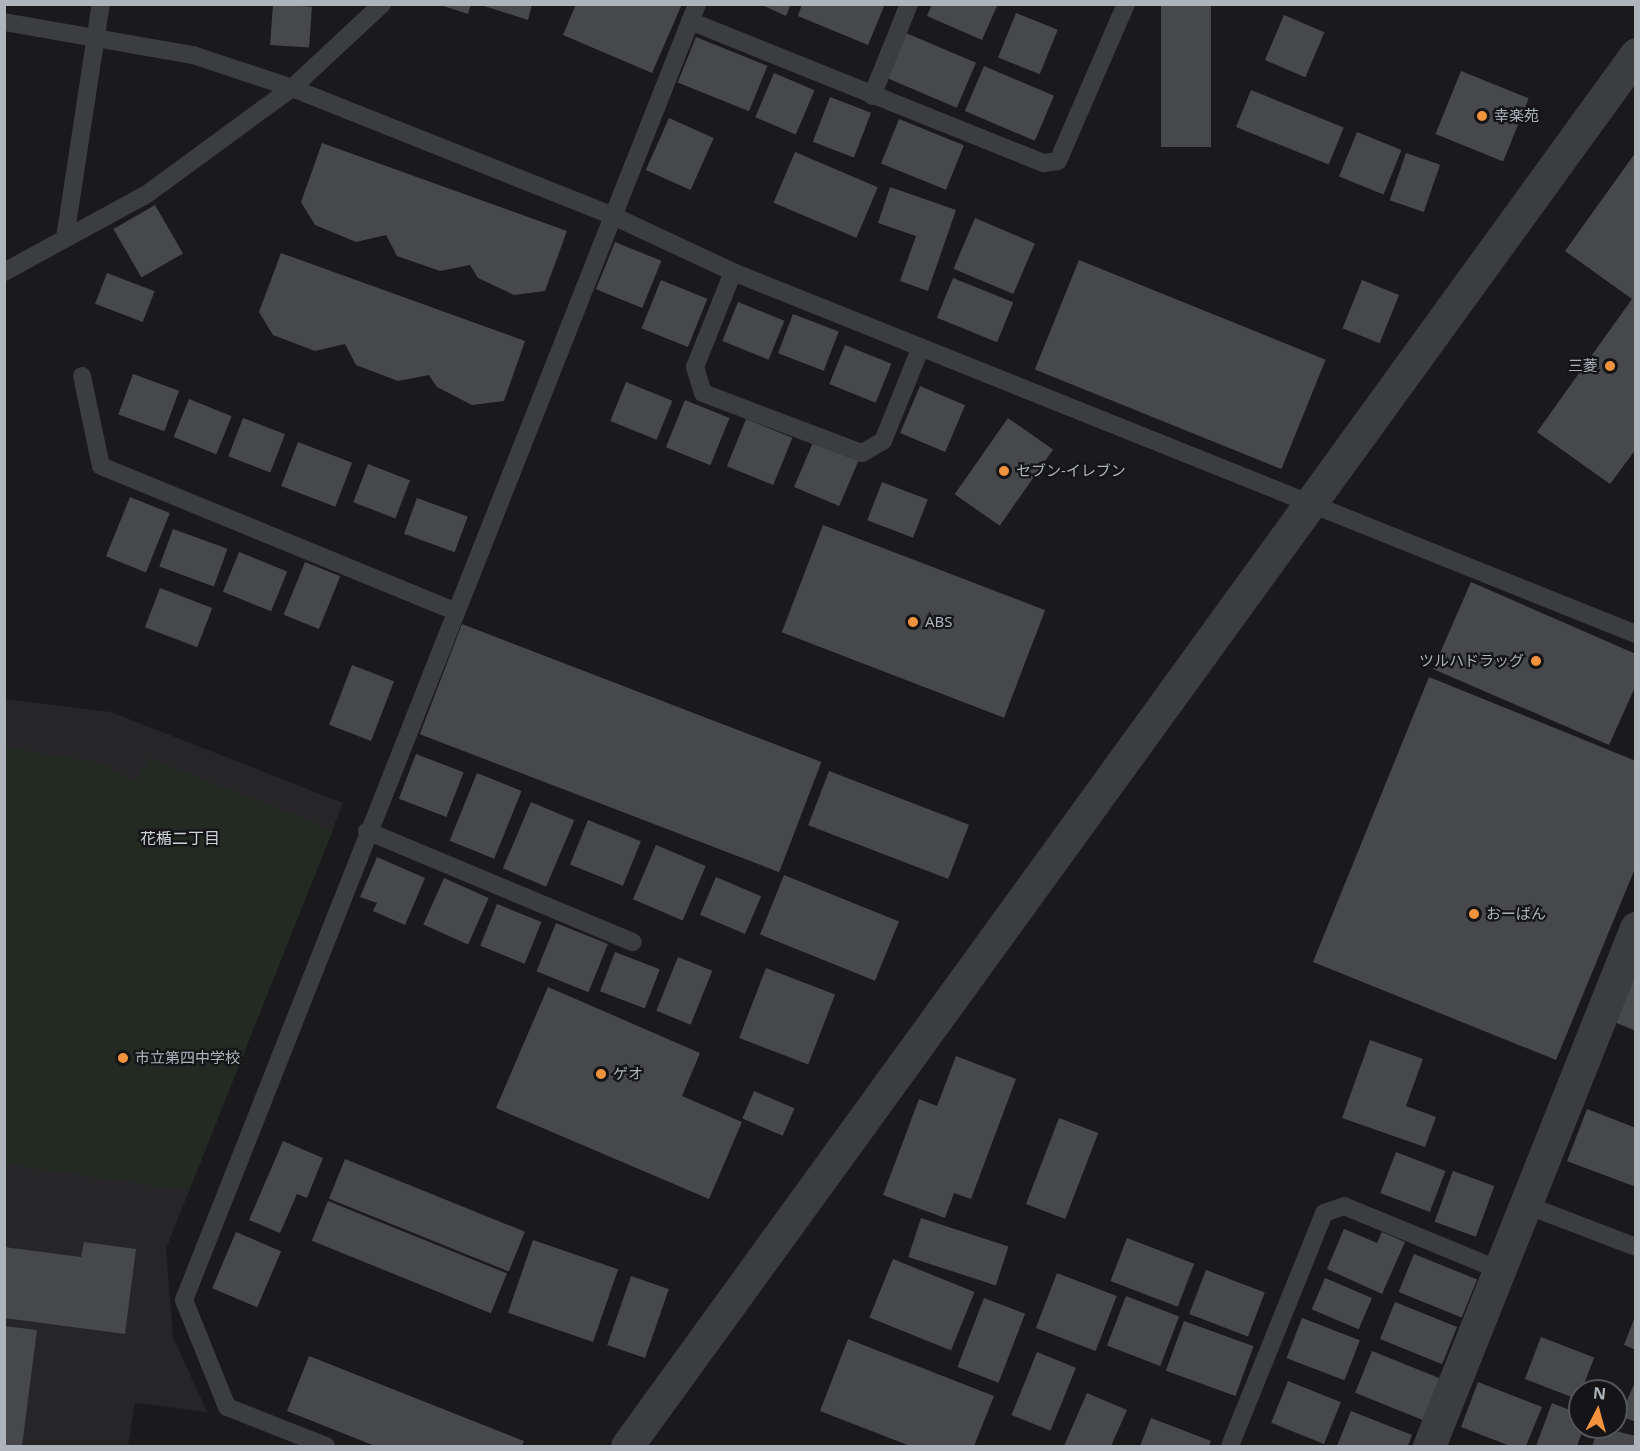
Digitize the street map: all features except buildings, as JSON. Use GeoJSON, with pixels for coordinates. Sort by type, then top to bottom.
{"type":"FeatureCollection","features":[{"type":"Feature","properties":{"kind":"street"},"geometry":{"type":"LineString","coordinates":[[627,1446],[1307,502],[1635,54]]}},
{"type":"Feature","properties":{"kind":"street"},"geometry":{"type":"LineString","coordinates":[[1429,1446],[1529,1206],[1635,928]]}},
{"type":"Feature","properties":{"kind":"lane"},"geometry":{"type":"LineString","coordinates":[[65,237],[101,4]]}},
{"type":"Feature","properties":{"kind":"lane"},"geometry":{"type":"LineString","coordinates":[[4,272],[147,194],[292,88],[382,4]]}},
{"type":"Feature","properties":{"kind":"lane"},"geometry":{"type":"LineString","coordinates":[[872,96],[909,4]]}},
{"type":"Feature","properties":{"kind":"lane"},"geometry":{"type":"LineString","coordinates":[[326,1446],[227,1407],[184,1300],[454,611],[694,13],[872,96],[1044,163],[1058,161],[1126,4]]}},
{"type":"Feature","properties":{"kind":"lane"},"geometry":{"type":"LineString","coordinates":[[4,22],[193,55],[292,88],[611,215],[733,273],[1635,634]]}},
{"type":"Feature","properties":{"kind":"lane"},"geometry":{"type":"LineString","coordinates":[[733,273],[696,366],[703,393],[862,453],[884,441],[921,347]]}},
{"type":"Feature","properties":{"kind":"lane"},"geometry":{"type":"LineString","coordinates":[[82,376],[101,466],[454,611]]}},
{"type":"Feature","properties":{"kind":"lane"},"geometry":{"type":"LineString","coordinates":[[367,831],[633,942]]}},
{"type":"Feature","properties":{"kind":"lane"},"geometry":{"type":"LineString","coordinates":[[1230,1446],[1324,1213],[1344,1206],[1502,1272]]}},
{"type":"Feature","properties":{"kind":"lane"},"geometry":{"type":"LineString","coordinates":[[1529,1206],[1635,1247]]}},
{"type":"Feature","properties":{"kind":"shaded area","name":"市立第四中学校"},"geometry":{"type":"Polygon","coordinates":[[[5,699],[111,712],[343,803],[166,1249],[173,1337],[207,1412],[135,1403],[128,1446],[5,1446],[5,699]]]}},
{"type":"Feature","properties":{"kind":"shaded area","name":"市立第四中学校"},"geometry":{"type":"Polygon","coordinates":[[[5,747],[103,763],[136,782],[149,758],[333,830],[189,1191],[5,1164],[5,747]]]}},
{"type":"Feature","properties":{"kind":"place","name":"幸楽苑"},"geometry":{"type":"Point","coordinates":[1482,116]}},
{"type":"Feature","properties":{"kind":"place","name":"三菱"},"geometry":{"type":"Point","coordinates":[1610,366]}},
{"type":"Feature","properties":{"kind":"place","name":"セブン-イレブン"},"geometry":{"type":"Point","coordinates":[1004,471]}},
{"type":"Feature","properties":{"kind":"place","name":"ABS"},"geometry":{"type":"Point","coordinates":[913,622]}},
{"type":"Feature","properties":{"kind":"place","name":"ツルハドラッグ"},"geometry":{"type":"Point","coordinates":[1536,661]}},
{"type":"Feature","properties":{"kind":"place","name":"おーばん"},"geometry":{"type":"Point","coordinates":[1474,914]}},
{"type":"Feature","properties":{"kind":"place","name":"市立第四中学校"},"geometry":{"type":"Point","coordinates":[123,1058]}},
{"type":"Feature","properties":{"kind":"place","name":"ゲオ"},"geometry":{"type":"Point","coordinates":[601,1074]}},
{"type":"Feature","properties":{"kind":"district","name":"花楯二丁目"},"geometry":{"type":"Point","coordinates":[180,838]}}]}
